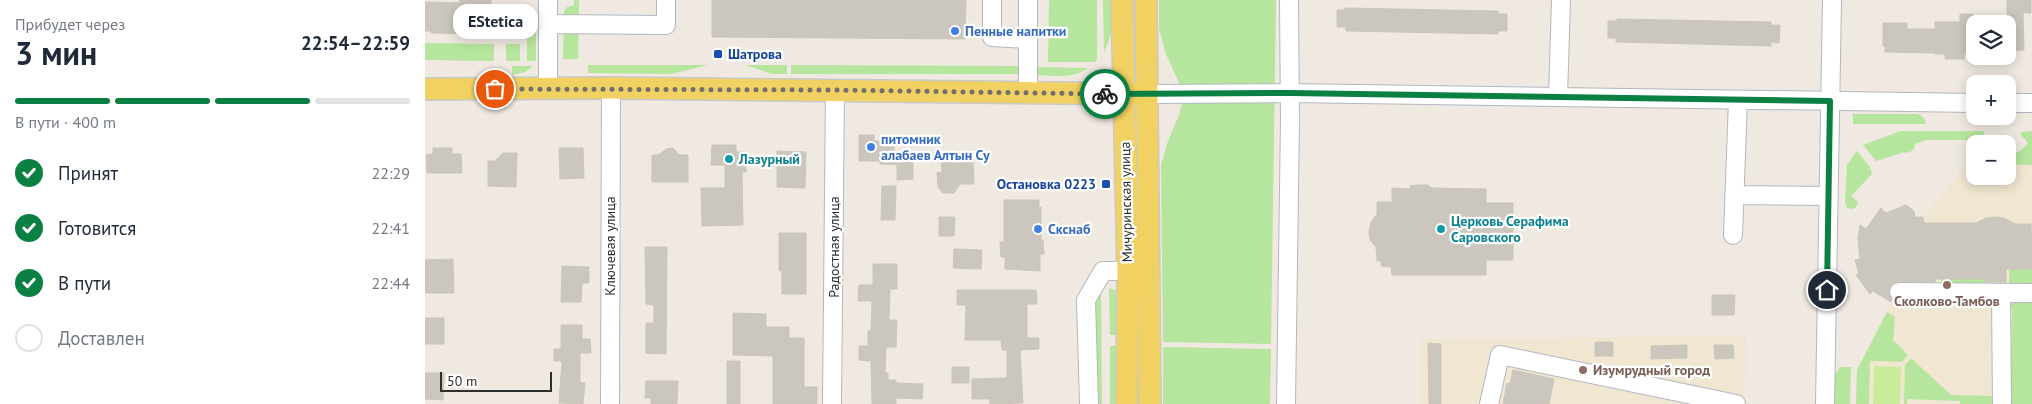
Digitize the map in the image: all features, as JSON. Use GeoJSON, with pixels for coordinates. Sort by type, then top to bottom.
{"type":"FeatureCollection","features":[{"type":"Feature","properties":{"kind":"main road","name":"Мичуринская улица"},"geometry":{"type":"LineString","coordinates":[[1122,0],[1128,271],[1127,404]]}},
{"type":"Feature","properties":{"kind":"main road","name":"Мичуринская улица"},"geometry":{"type":"LineString","coordinates":[[1146,0],[1150,404]]}},
{"type":"Feature","properties":{"kind":"main road"},"geometry":{"type":"LineString","coordinates":[[425,89],[611,88],[1147,94]]}},
{"type":"Feature","properties":{"kind":"street"},"geometry":{"type":"LineString","coordinates":[[548,0],[548,89]]}},
{"type":"Feature","properties":{"kind":"street"},"geometry":{"type":"LineString","coordinates":[[548,24],[666,25],[666,0]]}},
{"type":"Feature","properties":{"kind":"street"},"geometry":{"type":"LineString","coordinates":[[992,0],[992,37],[1028,38]]}},
{"type":"Feature","properties":{"kind":"street"},"geometry":{"type":"LineString","coordinates":[[1028,0],[1028,92]]}},
{"type":"Feature","properties":{"kind":"street"},"geometry":{"type":"LineString","coordinates":[[1286,404],[1290,93],[1289,0]]}},
{"type":"Feature","properties":{"kind":"street"},"geometry":{"type":"LineString","coordinates":[[1558,97],[1561,0]]}},
{"type":"Feature","properties":{"kind":"street"},"geometry":{"type":"LineString","coordinates":[[1825,404],[1831,0]]}},
{"type":"Feature","properties":{"kind":"street","name":"Ключевая улица"},"geometry":{"type":"LineString","coordinates":[[610,404],[611,88]]}},
{"type":"Feature","properties":{"kind":"street","name":"Радостная улица"},"geometry":{"type":"LineString","coordinates":[[832,404],[835,90]]}},
{"type":"Feature","properties":{"kind":"street"},"geometry":{"type":"LineString","coordinates":[[1147,94],[1290,93],[1966,102]]}},
{"type":"Feature","properties":{"kind":"street"},"geometry":{"type":"LineString","coordinates":[[1733,235],[1738,100]]}},
{"type":"Feature","properties":{"kind":"street"},"geometry":{"type":"LineString","coordinates":[[2016,103],[2032,103]]}},
{"type":"Feature","properties":{"kind":"street"},"geometry":{"type":"LineString","coordinates":[[1734,195],[1829,196]]}},
{"type":"Feature","properties":{"kind":"street"},"geometry":{"type":"LineString","coordinates":[[1089,404],[1086,300],[1103,271],[1128,271]]}},
{"type":"Feature","properties":{"kind":"street"},"geometry":{"type":"LineString","coordinates":[[1899,292],[2032,293]]}},
{"type":"Feature","properties":{"kind":"street"},"geometry":{"type":"LineString","coordinates":[[2001,293],[2002,404]]}},
{"type":"Feature","properties":{"kind":"street"},"geometry":{"type":"LineString","coordinates":[[1489,404],[1500,355],[1664,397],[1736,404]]}},
{"type":"Feature","properties":{"kind":"shaded area","name":"Сколково-Тамбов"},"geometry":{"type":"Polygon","coordinates":[[[2016,164],[2032,165],[2032,404],[1856,404],[1857,370],[1891,302],[1874,291],[1870,294],[1856,275],[1860,273],[1855,260],[1860,258],[1858,238],[1861,226],[1867,229],[1881,208],[1887,214],[1896,208],[1906,205],[1914,211],[1915,217],[1923,217],[1966,166],[1966,185],[2016,185],[2016,164]]]}},
{"type":"Feature","properties":{"kind":"shaded area","name":"Изумрудный город"},"geometry":{"type":"Polygon","coordinates":[[[1746,336],[1745,404],[1420,404],[1421,339],[1746,336]]]}},
{"type":"Feature","properties":{"kind":"green space"},"geometry":{"type":"Polygon","coordinates":[[[574,0],[579,0],[578,59],[563,59],[564,12],[567,7],[574,5],[574,0]]]}},
{"type":"Feature","properties":{"kind":"green space"},"geometry":{"type":"Polygon","coordinates":[[[1049,0],[1097,0],[1097,59],[1095,62],[1048,62],[1049,0]]]}},
{"type":"Feature","properties":{"kind":"green space"},"geometry":{"type":"Polygon","coordinates":[[[1103,0],[1111,0],[1112,32],[1104,53],[1103,0]]]}},
{"type":"Feature","properties":{"kind":"green space"},"geometry":{"type":"Polygon","coordinates":[[[1131,0],[1138,0],[1137,45],[1133,45],[1131,0]]]}},
{"type":"Feature","properties":{"kind":"green space"},"geometry":{"type":"Polygon","coordinates":[[[1159,0],[1276,0],[1271,344],[1163,342],[1161,165],[1183,100],[1180,85],[1166,54],[1159,29],[1159,0]]]}},
{"type":"Feature","properties":{"kind":"green space"},"geometry":{"type":"Polygon","coordinates":[[[506,10],[520,10],[520,34],[506,33],[506,10]]]}},
{"type":"Feature","properties":{"kind":"green space"},"geometry":{"type":"Polygon","coordinates":[[[527,11],[536,17],[536,61],[527,61],[527,11]]]}},
{"type":"Feature","properties":{"kind":"green space"},"geometry":{"type":"Polygon","coordinates":[[[425,43],[494,44],[494,61],[425,60],[425,43]]]}},
{"type":"Feature","properties":{"kind":"green space"},"geometry":{"type":"Polygon","coordinates":[[[506,44],[520,44],[520,61],[506,61],[506,44]]]}},
{"type":"Feature","properties":{"kind":"green space"},"geometry":{"type":"Polygon","coordinates":[[[588,65],[708,65],[671,74],[588,73],[588,65]]]}},
{"type":"Feature","properties":{"kind":"green space"},"geometry":{"type":"Polygon","coordinates":[[[746,65],[787,65],[787,74],[772,74],[746,65]]]}},
{"type":"Feature","properties":{"kind":"green space"},"geometry":{"type":"Polygon","coordinates":[[[791,65],[1024,66],[1024,74],[791,74],[791,65]]]}},
{"type":"Feature","properties":{"kind":"green space"},"geometry":{"type":"Polygon","coordinates":[[[512,66],[533,66],[525,72],[512,75],[512,66]]]}},
{"type":"Feature","properties":{"kind":"green space"},"geometry":{"type":"Polygon","coordinates":[[[1031,67],[1088,68],[1075,74],[1053,76],[1032,75],[1031,67]]]}},
{"type":"Feature","properties":{"kind":"green space"},"geometry":{"type":"Polygon","coordinates":[[[1853,114],[1918,114],[1924,118],[1926,124],[1853,124],[1853,114]]]}},
{"type":"Feature","properties":{"kind":"green space"},"geometry":{"type":"Polygon","coordinates":[[[1901,131],[1984,131],[1984,135],[1966,135],[1966,140],[1926,140],[1915,144],[1910,152],[1876,161],[1863,145],[1901,131]]]}},
{"type":"Feature","properties":{"kind":"green space"},"geometry":{"type":"Polygon","coordinates":[[[2032,131],[2032,165],[2016,164],[2016,153],[2028,143],[2021,135],[2021,132],[2032,131]]]}},
{"type":"Feature","properties":{"kind":"green space"},"geometry":{"type":"Polygon","coordinates":[[[1857,151],[1870,167],[1872,174],[1851,196],[1858,202],[1856,207],[1852,209],[1847,208],[1845,203],[1847,165],[1857,151]]]}},
{"type":"Feature","properties":{"kind":"green space"},"geometry":{"type":"Polygon","coordinates":[[[1941,262],[1986,269],[1986,284],[1941,284],[1941,262]]]}},
{"type":"Feature","properties":{"kind":"green space"},"geometry":{"type":"Polygon","coordinates":[[[2009,268],[2032,268],[2032,284],[2009,284],[2009,268]]]}},
{"type":"Feature","properties":{"kind":"green space"},"geometry":{"type":"Polygon","coordinates":[[[1109,288],[1115,290],[1116,293],[1116,335],[1110,335],[1109,288]]]}},
{"type":"Feature","properties":{"kind":"green space"},"geometry":{"type":"Polygon","coordinates":[[[1101,289],[1102,404],[1094,404],[1095,298],[1101,289]]]}},
{"type":"Feature","properties":{"kind":"green space"},"geometry":{"type":"Polygon","coordinates":[[[2032,300],[2032,404],[2010,404],[2012,309],[2010,305],[2014,301],[2032,300]]]}},
{"type":"Feature","properties":{"kind":"green space"},"geometry":{"type":"Polygon","coordinates":[[[1887,312],[1895,317],[1893,340],[1908,355],[1902,362],[1870,361],[1869,404],[1856,404],[1857,370],[1887,312]]]}},
{"type":"Feature","properties":{"kind":"green space"},"geometry":{"type":"Polygon","coordinates":[[[1110,346],[1116,346],[1117,404],[1110,404],[1110,346]]]}},
{"type":"Feature","properties":{"kind":"green space"},"geometry":{"type":"Polygon","coordinates":[[[1163,347],[1271,349],[1270,404],[1163,404],[1163,347]]]}},
{"type":"Feature","properties":{"kind":"green space"},"geometry":{"type":"Polygon","coordinates":[[[1911,358],[1951,395],[1994,396],[1994,404],[1960,404],[1960,401],[1907,399],[1907,404],[1904,404],[1905,365],[1911,358]]]}},
{"type":"Feature","properties":{"kind":"green space"},"geometry":{"type":"Polygon","coordinates":[[[1874,366],[1901,367],[1900,404],[1873,404],[1874,366]]]}},
{"type":"Feature","properties":{"kind":"green space"},"geometry":{"type":"Polygon","coordinates":[[[1840,367],[1851,367],[1850,404],[1834,404],[1834,376],[1840,367]]]}},
{"type":"Feature","properties":{"kind":"building"},"geometry":{"type":"Polygon","coordinates":[[[460,0],[491,0],[491,10],[495,10],[495,34],[431,33],[431,31],[425,31],[425,2],[460,3],[460,0]]]}},
{"type":"Feature","properties":{"kind":"building"},"geometry":{"type":"Polygon","coordinates":[[[712,0],[966,0],[965,39],[712,37],[712,0]]]}},
{"type":"Feature","properties":{"kind":"building"},"geometry":{"type":"Polygon","coordinates":[[[2007,0],[2031,0],[2031,13],[2023,13],[2024,50],[2016,50],[2016,15],[2007,15],[2007,0]]]}},
{"type":"Feature","properties":{"kind":"building"},"geometry":{"type":"Polygon","coordinates":[[[1345,8],[1498,11],[1498,14],[1507,14],[1507,31],[1498,31],[1498,34],[1346,31],[1346,27],[1337,27],[1337,10],[1345,10],[1345,8]]]}},
{"type":"Feature","properties":{"kind":"building"},"geometry":{"type":"Polygon","coordinates":[[[1960,14],[1973,14],[1966,15],[1966,54],[1964,54],[1964,59],[1945,59],[1945,54],[1935,53],[1885,52],[1885,46],[1883,46],[1883,23],[1907,23],[1907,29],[1935,29],[1935,22],[1960,22],[1960,14]]]}},
{"type":"Feature","properties":{"kind":"building"},"geometry":{"type":"Polygon","coordinates":[[[1617,19],[1771,22],[1771,25],[1780,25],[1779,43],[1771,42],[1771,46],[1616,42],[1616,38],[1608,38],[1608,21],[1617,21],[1617,19]]]}},
{"type":"Feature","properties":{"kind":"building"},"geometry":{"type":"Polygon","coordinates":[[[859,135],[874,135],[874,141],[894,141],[894,152],[907,153],[913,159],[913,179],[897,180],[897,165],[880,164],[880,161],[859,161],[859,135]]]}},
{"type":"Feature","properties":{"kind":"building"},"geometry":{"type":"Polygon","coordinates":[[[712,145],[736,145],[736,152],[746,152],[746,172],[742,172],[743,225],[702,226],[701,188],[725,188],[725,165],[711,165],[712,145]]]}},
{"type":"Feature","properties":{"kind":"building"},"geometry":{"type":"Polygon","coordinates":[[[433,148],[452,148],[452,154],[461,154],[462,173],[427,173],[426,155],[433,154],[433,148]]]}},
{"type":"Feature","properties":{"kind":"building"},"geometry":{"type":"Polygon","coordinates":[[[559,148],[583,148],[584,178],[560,179],[559,148]]]}},
{"type":"Feature","properties":{"kind":"building"},"geometry":{"type":"Polygon","coordinates":[[[673,148],[679,155],[688,155],[688,182],[652,182],[652,155],[659,155],[666,149],[673,148]]]}},
{"type":"Feature","properties":{"kind":"building"},"geometry":{"type":"Polygon","coordinates":[[[777,151],[806,152],[805,188],[777,187],[777,151]]]}},
{"type":"Feature","properties":{"kind":"building"},"geometry":{"type":"Polygon","coordinates":[[[503,153],[517,153],[516,187],[488,186],[488,161],[495,161],[503,153]]]}},
{"type":"Feature","properties":{"kind":"building"},"geometry":{"type":"Polygon","coordinates":[[[958,156],[959,162],[973,161],[974,184],[960,184],[954,193],[943,193],[938,187],[937,173],[942,172],[941,157],[958,156]]]}},
{"type":"Feature","properties":{"kind":"building","name":"Церковь Серафима Саровского"},"geometry":{"type":"Polygon","coordinates":[[[1427,185],[1432,188],[1486,189],[1486,203],[1513,203],[1513,260],[1486,260],[1486,275],[1392,275],[1391,267],[1381,266],[1381,261],[1377,261],[1376,247],[1370,240],[1371,222],[1377,214],[1377,202],[1392,202],[1392,188],[1410,189],[1410,186],[1427,185]]]}},
{"type":"Feature","properties":{"kind":"building"},"geometry":{"type":"Polygon","coordinates":[[[882,186],[896,186],[895,220],[881,220],[882,186]]]}},
{"type":"Feature","properties":{"kind":"building"},"geometry":{"type":"Polygon","coordinates":[[[1004,200],[1039,200],[1039,207],[1041,207],[1041,240],[1043,240],[1044,254],[1040,254],[1040,271],[1005,269],[1005,257],[1001,257],[1000,242],[1004,242],[1004,200]]]}},
{"type":"Feature","properties":{"kind":"building"},"geometry":{"type":"Polygon","coordinates":[[[1906,205],[1914,211],[1915,217],[1923,217],[1924,223],[1976,223],[1986,218],[1995,217],[2004,218],[2015,224],[2031,224],[2032,269],[2006,269],[2006,282],[1986,282],[1986,279],[1935,279],[1935,282],[1899,281],[1893,283],[1888,292],[1892,300],[1891,302],[1873,291],[1870,294],[1856,275],[1859,274],[1855,260],[1860,259],[1858,238],[1860,225],[1866,229],[1881,208],[1886,213],[1906,205]]]}},
{"type":"Feature","properties":{"kind":"building"},"geometry":{"type":"Polygon","coordinates":[[[939,217],[955,217],[954,236],[939,236],[939,217]]]}},
{"type":"Feature","properties":{"kind":"building"},"geometry":{"type":"Polygon","coordinates":[[[779,233],[806,233],[806,294],[782,294],[782,271],[779,271],[779,233]]]}},
{"type":"Feature","properties":{"kind":"building"},"geometry":{"type":"Polygon","coordinates":[[[645,247],[667,247],[666,354],[646,353],[646,323],[654,323],[654,305],[646,304],[645,247]]]}},
{"type":"Feature","properties":{"kind":"building"},"geometry":{"type":"Polygon","coordinates":[[[954,249],[982,250],[981,269],[953,268],[954,249]]]}},
{"type":"Feature","properties":{"kind":"building"},"geometry":{"type":"Polygon","coordinates":[[[453,259],[454,293],[425,293],[425,260],[453,259]]]}},
{"type":"Feature","properties":{"kind":"building"},"geometry":{"type":"Polygon","coordinates":[[[873,264],[897,264],[897,289],[890,289],[889,320],[897,320],[896,347],[886,347],[885,373],[888,373],[888,380],[896,380],[896,383],[923,384],[922,399],[896,398],[896,404],[872,404],[871,361],[859,360],[859,346],[868,346],[868,331],[871,331],[872,301],[858,301],[859,285],[873,285],[873,264]]]}},
{"type":"Feature","properties":{"kind":"building"},"geometry":{"type":"Polygon","coordinates":[[[562,266],[589,267],[589,283],[582,283],[581,302],[561,302],[562,266]]]}},
{"type":"Feature","properties":{"kind":"building"},"geometry":{"type":"Polygon","coordinates":[[[957,290],[1036,290],[1037,304],[1027,304],[1027,338],[1039,338],[1039,349],[1020,350],[1023,403],[990,404],[989,399],[972,399],[972,379],[1007,378],[1007,350],[1002,350],[1001,340],[965,340],[966,305],[957,305],[957,290]]]}},
{"type":"Feature","properties":{"kind":"building"},"geometry":{"type":"Polygon","coordinates":[[[1712,295],[1735,295],[1734,315],[1712,315],[1712,295]]]}},
{"type":"Feature","properties":{"kind":"building"},"geometry":{"type":"Polygon","coordinates":[[[733,313],[766,314],[766,327],[789,327],[789,338],[804,338],[804,387],[817,387],[817,404],[773,404],[773,356],[733,355],[733,313]]]}},
{"type":"Feature","properties":{"kind":"building"},"geometry":{"type":"Polygon","coordinates":[[[425,318],[444,318],[444,344],[425,344],[425,318]]]}},
{"type":"Feature","properties":{"kind":"building"},"geometry":{"type":"Polygon","coordinates":[[[561,325],[582,325],[582,339],[590,339],[591,353],[580,353],[580,382],[585,383],[583,404],[559,403],[562,361],[554,361],[554,349],[561,349],[561,325]]]}},
{"type":"Feature","properties":{"kind":"building"},"geometry":{"type":"Polygon","coordinates":[[[1595,342],[1613,342],[1613,356],[1595,356],[1595,342]]]}},
{"type":"Feature","properties":{"kind":"building"},"geometry":{"type":"Polygon","coordinates":[[[1428,343],[1441,344],[1441,404],[1429,404],[1428,343]]]}},
{"type":"Feature","properties":{"kind":"building"},"geometry":{"type":"Polygon","coordinates":[[[1687,345],[1687,358],[1651,359],[1651,346],[1687,345]]]}},
{"type":"Feature","properties":{"kind":"building"},"geometry":{"type":"Polygon","coordinates":[[[1714,345],[1733,345],[1734,358],[1715,359],[1714,345]]]}},
{"type":"Feature","properties":{"kind":"building"},"geometry":{"type":"Polygon","coordinates":[[[727,361],[740,361],[740,404],[727,404],[727,361]]]}},
{"type":"Feature","properties":{"kind":"building"},"geometry":{"type":"Polygon","coordinates":[[[952,367],[969,367],[969,383],[952,383],[952,367]]]}},
{"type":"Feature","properties":{"kind":"building"},"geometry":{"type":"Polygon","coordinates":[[[1513,370],[1554,379],[1549,404],[1503,404],[1507,383],[1510,384],[1513,370]]]}},
{"type":"Feature","properties":{"kind":"building"},"geometry":{"type":"Polygon","coordinates":[[[425,373],[444,373],[443,400],[425,399],[425,373]]]}},
{"type":"Feature","properties":{"kind":"building"},"geometry":{"type":"Polygon","coordinates":[[[646,381],[678,381],[677,404],[651,404],[651,398],[645,398],[646,381]]]}},
{"type":"Feature","properties":{"kind":"way so far"},"geometry":{"type":"LineString","coordinates":[[495,89],[611,88],[1105,94]]}},
{"type":"Feature","properties":{"kind":"place","name":"Пенные напитки"},"geometry":{"type":"Point","coordinates":[955,31]}},
{"type":"Feature","properties":{"kind":"place","name":"Шатрова"},"geometry":{"type":"Point","coordinates":[718,54]}},
{"type":"Feature","properties":{"kind":"place","name":"EStetica"},"geometry":{"type":"Point","coordinates":[495,89]}},
{"type":"Feature","properties":{"kind":"place","name":"питомник алабаев Алтын Су"},"geometry":{"type":"Point","coordinates":[871,147]}},
{"type":"Feature","properties":{"kind":"place","name":"Лазурный"},"geometry":{"type":"Point","coordinates":[729,159]}},
{"type":"Feature","properties":{"kind":"place","name":"Остановка 0223"},"geometry":{"type":"Point","coordinates":[1106,184]}},
{"type":"Feature","properties":{"kind":"place","name":"Скснаб"},"geometry":{"type":"Point","coordinates":[1038,229]}},
{"type":"Feature","properties":{"kind":"place","name":"Церковь Серафима Саровского"},"geometry":{"type":"Point","coordinates":[1441,229]}},
{"type":"Feature","properties":{"kind":"place","name":"Сколково-Тамбов"},"geometry":{"type":"Point","coordinates":[1947,285]}},
{"type":"Feature","properties":{"kind":"place","name":"Изумрудный город"},"geometry":{"type":"Point","coordinates":[1583,370]}},
{"type":"Feature","properties":{"kind":"route"},"geometry":{"type":"LineString","coordinates":[[1105,94],[1290,93],[1830,101],[1827,290]]}}]}
